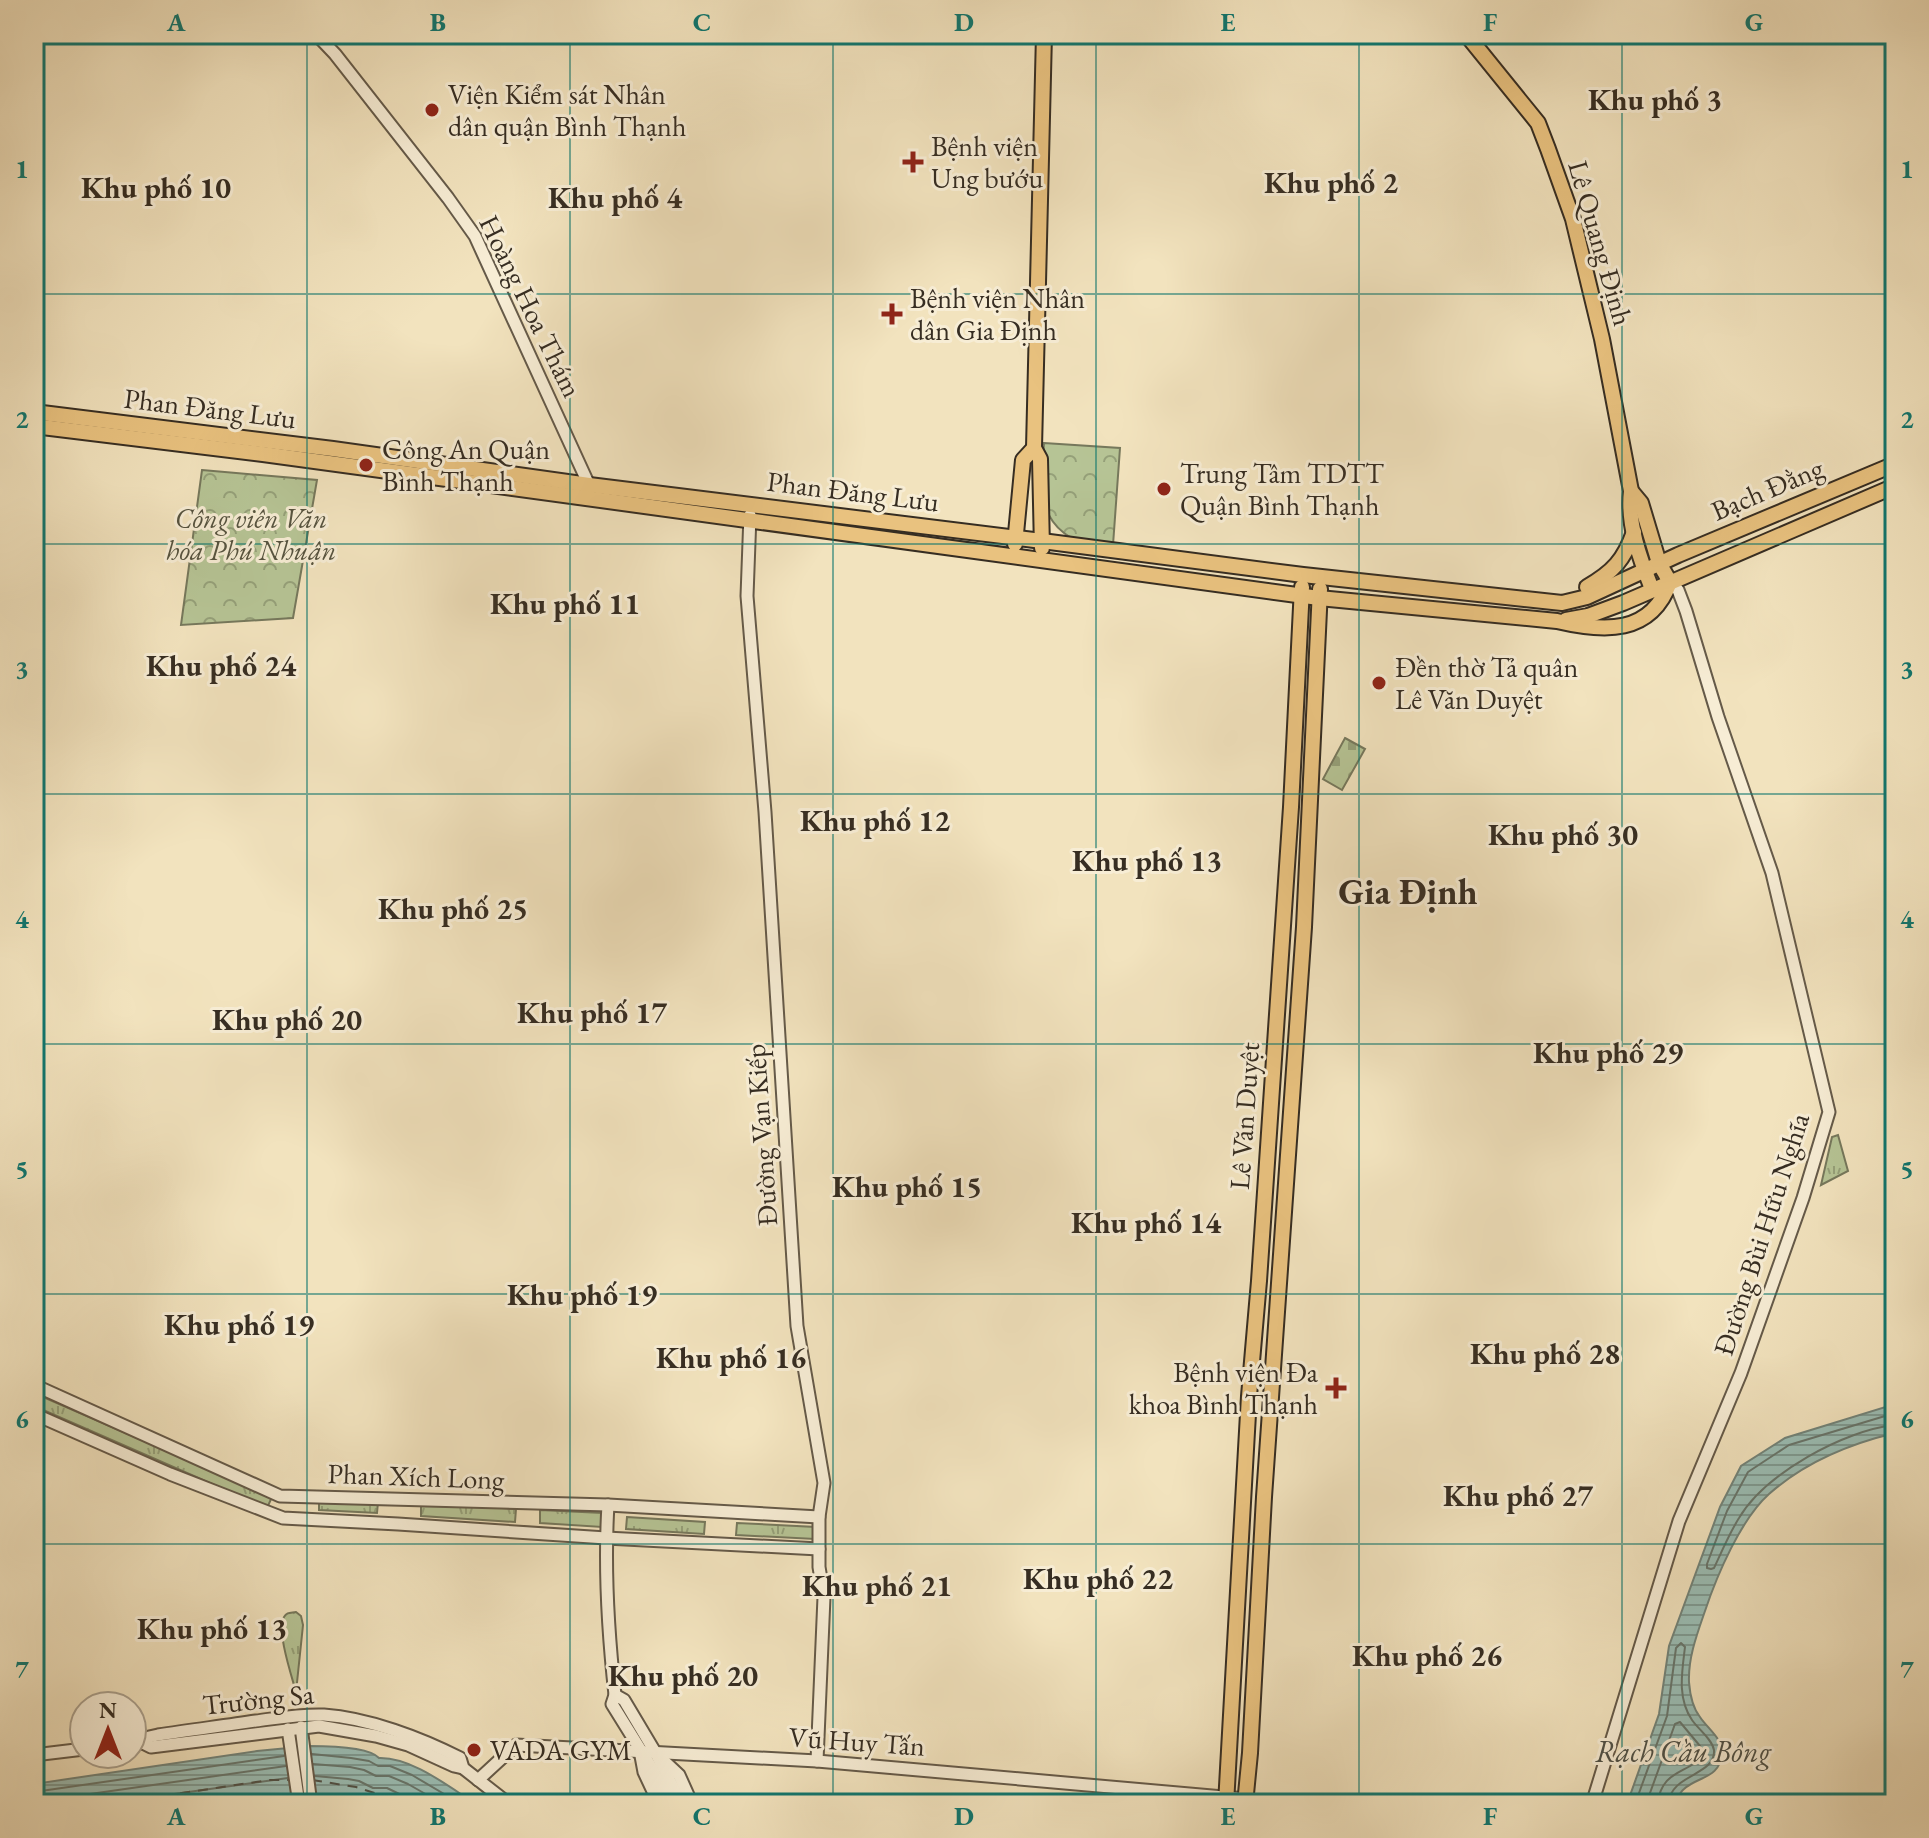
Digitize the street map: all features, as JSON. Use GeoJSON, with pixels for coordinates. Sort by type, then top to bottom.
{"type":"FeatureCollection","features":[{"type":"Feature","properties":{"kind":"main road"},"geometry":{"type":"LineString","coordinates":[[1043,560],[1040,459],[1034,448],[1044,34]]}},
{"type":"Feature","properties":{"kind":"main road","name":"Lê Quang Định"},"geometry":{"type":"LineString","coordinates":[[1466,34],[1538,123],[1548,149],[1576,233],[1602,339],[1631,491],[1629,507],[1634,531],[1652,566]]}},
{"type":"Feature","properties":{"kind":"main road","name":"Phan Đăng Lưu"},"geometry":{"type":"LineString","coordinates":[[34,412],[333,449],[749,520],[1319,598],[1557,621],[1595,628],[1627,625],[1646,616],[1657,608],[1670,582]]}},
{"type":"Feature","properties":{"kind":"main road","name":"Phan Đăng Lưu"},"geometry":{"type":"LineString","coordinates":[[34,426],[588,492],[751,504],[1303,575],[1562,603],[1587,597],[1652,566]]}},
{"type":"Feature","properties":{"kind":"main road"},"geometry":{"type":"LineString","coordinates":[[1013,556],[1023,460],[1034,448]]}},
{"type":"Feature","properties":{"kind":"main road","name":"Bạch Đằng"},"geometry":{"type":"LineString","coordinates":[[1652,566],[1895,464]]}},
{"type":"Feature","properties":{"kind":"main road","name":"Bạch Đằng"},"geometry":{"type":"LineString","coordinates":[[1670,582],[1895,486]]}},
{"type":"Feature","properties":{"kind":"main road","name":"Lê Quang Định"},"geometry":{"type":"LineString","coordinates":[[1631,491],[1641,503],[1652,566]]}},
{"type":"Feature","properties":{"kind":"main road"},"geometry":{"type":"LineString","coordinates":[[881,538],[882,522]]}},
{"type":"Feature","properties":{"kind":"main road"},"geometry":{"type":"LineString","coordinates":[[1562,603],[1615,568],[1628,549],[1634,531]]}},
{"type":"Feature","properties":{"kind":"main road"},"geometry":{"type":"LineString","coordinates":[[1652,566],[1670,582]]}},
{"type":"Feature","properties":{"kind":"main road"},"geometry":{"type":"LineString","coordinates":[[1652,566],[1652,589]]}},
{"type":"Feature","properties":{"kind":"main road","name":"Lê Văn Duyệt"},"geometry":{"type":"LineString","coordinates":[[1226,1800],[1249,1396],[1290,823],[1303,575]]}},
{"type":"Feature","properties":{"kind":"main road","name":"Lê Văn Duyệt"},"geometry":{"type":"LineString","coordinates":[[1246,1802],[1304,927],[1321,577]]}},
{"type":"Feature","properties":{"kind":"main road","name":"Phan Đăng Lưu"},"geometry":{"type":"LineString","coordinates":[[1557,621],[1588,616],[1670,582]]}},
{"type":"Feature","properties":{"kind":"main road"},"geometry":{"type":"LineString","coordinates":[[1290,823],[1310,824]]}},
{"type":"Feature","properties":{"kind":"main road"},"geometry":{"type":"LineString","coordinates":[[1249,1396],[1272,1397]]}},
{"type":"Feature","properties":{"kind":"main road"},"geometry":{"type":"LineString","coordinates":[[1236,1631],[1257,1631]]}},
{"type":"Feature","properties":{"kind":"street","name":"Hoàng Hoa Thám"},"geometry":{"type":"LineString","coordinates":[[316,34],[475,236],[588,492]]}},
{"type":"Feature","properties":{"kind":"street","name":"Đường Vạn Kiếp"},"geometry":{"type":"LineString","coordinates":[[751,504],[747,596],[765,812],[797,1326],[824,1483],[819,1517],[819,1567],[824,1597],[817,1761]]}},
{"type":"Feature","properties":{"kind":"street","name":"Đường Bùi Hữu Nghĩa"},"geometry":{"type":"LineString","coordinates":[[1592,1804],[1679,1521],[1741,1373],[1803,1198],[1829,1112],[1772,873],[1718,717],[1686,611],[1678,590],[1670,582]]}},
{"type":"Feature","properties":{"kind":"street","name":"Phan Xích Long"},"geometry":{"type":"LineString","coordinates":[[34,1385],[280,1496],[608,1505],[819,1517]]}},
{"type":"Feature","properties":{"kind":"street","name":"Phan Xích Long"},"geometry":{"type":"LineString","coordinates":[[34,1414],[170,1474],[283,1518],[819,1549]]}},
{"type":"Feature","properties":{"kind":"street"},"geometry":{"type":"LineString","coordinates":[[608,1505],[607,1622],[615,1695],[612,1704],[640,1752],[658,1768],[682,1804]]}},
{"type":"Feature","properties":{"kind":"street"},"geometry":{"type":"LineString","coordinates":[[615,1695],[624,1700],[655,1752],[679,1775],[692,1804]]}},
{"type":"Feature","properties":{"kind":"street","name":"Trường Sa"},"geometry":{"type":"LineString","coordinates":[[148,1738],[282,1717],[326,1715],[412,1736],[460,1758],[463,1768]]}},
{"type":"Feature","properties":{"kind":"street"},"geometry":{"type":"LineString","coordinates":[[294,1728],[299,1804]]}},
{"type":"Feature","properties":{"kind":"street"},"geometry":{"type":"LineString","coordinates":[[294,1728],[311,1804]]}},
{"type":"Feature","properties":{"kind":"street","name":"Trường Sa"},"geometry":{"type":"LineString","coordinates":[[148,1746],[294,1728],[339,1728],[408,1745],[463,1768],[509,1804]]}},
{"type":"Feature","properties":{"kind":"street","name":"Vũ Huy Tấn"},"geometry":{"type":"LineString","coordinates":[[478,1780],[516,1745],[817,1761],[1246,1802]]}},
{"type":"Feature","properties":{"kind":"street"},"geometry":{"type":"LineString","coordinates":[[34,1755],[68,1751]]}},
{"type":"Feature","properties":{"kind":"street"},"geometry":{"type":"LineString","coordinates":[[640,1752],[644,1772],[659,1804]]}},
{"type":"Feature","properties":{"kind":"street"},"geometry":{"type":"LineString","coordinates":[[655,1752],[671,1804]]}},
{"type":"Feature","properties":{"kind":"green space"},"geometry":{"type":"Polygon","coordinates":[[[1044,443],[1120,448],[1113,545],[1075,539],[1064,533],[1048,514],[1042,491],[1044,443]]]}},
{"type":"Feature","properties":{"kind":"green space","name":"Công viên Văn hóa Phú Nhuận"},"geometry":{"type":"Polygon","coordinates":[[[202,470],[317,480],[293,618],[181,625],[202,470]]]}},
{"type":"Feature","properties":{"kind":"green space"},"geometry":{"type":"Polygon","coordinates":[[[1345,738],[1365,749],[1342,790],[1323,779],[1345,738]]]}},
{"type":"Feature","properties":{"kind":"green space"},"geometry":{"type":"Polygon","coordinates":[[[1838,1135],[1848,1171],[1821,1185],[1832,1137],[1838,1135]]]}},
{"type":"Feature","properties":{"kind":"green space"},"geometry":{"type":"Polygon","coordinates":[[[34,1393],[272,1497],[267,1508],[34,1406],[34,1393]]]}},
{"type":"Feature","properties":{"kind":"green space"},"geometry":{"type":"Polygon","coordinates":[[[319,1500],[378,1502],[377,1513],[319,1510],[319,1500]]]}},
{"type":"Feature","properties":{"kind":"green space"},"geometry":{"type":"Polygon","coordinates":[[[421,1503],[516,1509],[515,1522],[421,1516],[421,1503]]]}},
{"type":"Feature","properties":{"kind":"green space"},"geometry":{"type":"Polygon","coordinates":[[[540,1510],[603,1513],[602,1527],[540,1523],[540,1510]]]}},
{"type":"Feature","properties":{"kind":"green space"},"geometry":{"type":"Polygon","coordinates":[[[627,1517],[705,1522],[704,1534],[626,1529],[627,1517]]]}},
{"type":"Feature","properties":{"kind":"green space"},"geometry":{"type":"Polygon","coordinates":[[[737,1523],[816,1527],[815,1539],[736,1535],[737,1523]]]}},
{"type":"Feature","properties":{"kind":"green space"},"geometry":{"type":"Polygon","coordinates":[[[296,1612],[301,1616],[303,1625],[296,1692],[282,1623],[288,1613],[296,1612]]]}},
{"type":"Feature","properties":{"kind":"green space"},"geometry":{"type":"Polygon","coordinates":[[[529,1795],[601,1798],[611,1804],[529,1804],[526,1798],[529,1795]]]}},
{"type":"Feature","properties":{"kind":"water","name":"Rạch Cầu Bông"},"geometry":{"type":"Polygon","coordinates":[[[1895,1404],[1895,1433],[1844,1449],[1797,1473],[1769,1494],[1749,1518],[1716,1581],[1690,1664],[1692,1701],[1697,1713],[1720,1743],[1720,1761],[1713,1772],[1683,1790],[1674,1804],[1627,1804],[1659,1714],[1669,1646],[1720,1507],[1741,1466],[1785,1438],[1895,1404]]]}},
{"type":"Feature","properties":{"kind":"water"},"geometry":{"type":"Polygon","coordinates":[[[309,1746],[366,1751],[379,1758],[404,1762],[430,1774],[476,1804],[34,1804],[34,1784],[148,1770],[148,1767],[309,1746]]]}},
{"type":"Feature","properties":{"kind":"ferry route"},"geometry":{"type":"LineString","coordinates":[[109,1804],[269,1780],[290,1780]]}},
{"type":"Feature","properties":{"kind":"ferry route"},"geometry":{"type":"LineString","coordinates":[[312,1780],[356,1787],[408,1804]]}},
{"type":"Feature","properties":{"kind":"place","name":"Viện Kiểm sát Nhân dân quận Bình Thạnh"},"geometry":{"type":"Point","coordinates":[432,110]}},
{"type":"Feature","properties":{"kind":"place","name":"Bệnh viện Ung bướu"},"geometry":{"type":"Point","coordinates":[913,162]}},
{"type":"Feature","properties":{"kind":"place","name":"Bệnh viện Nhân dân Gia Định"},"geometry":{"type":"Point","coordinates":[892,314]}},
{"type":"Feature","properties":{"kind":"place","name":"Công An Quận Bình Thạnh"},"geometry":{"type":"Point","coordinates":[366,465]}},
{"type":"Feature","properties":{"kind":"place","name":"Trung Tâm TDTT Quận Bình Thạnh"},"geometry":{"type":"Point","coordinates":[1164,489]}},
{"type":"Feature","properties":{"kind":"place","name":"Đền thờ Tả quân Lê Văn Duyệt"},"geometry":{"type":"Point","coordinates":[1379,683]}},
{"type":"Feature","properties":{"kind":"place","name":"Bệnh viện Đa khoa Bình Thạnh"},"geometry":{"type":"Point","coordinates":[1336,1388]}},
{"type":"Feature","properties":{"kind":"place","name":"VADA GYM"},"geometry":{"type":"Point","coordinates":[474,1750]}},
{"type":"Feature","properties":{"kind":"district","name":"Khu phố 3"},"geometry":{"type":"Point","coordinates":[1655,99]}},
{"type":"Feature","properties":{"kind":"district","name":"Khu phố 2"},"geometry":{"type":"Point","coordinates":[1331,182]}},
{"type":"Feature","properties":{"kind":"district","name":"Khu phố 10"},"geometry":{"type":"Point","coordinates":[156,187]}},
{"type":"Feature","properties":{"kind":"district","name":"Khu phố 4"},"geometry":{"type":"Point","coordinates":[615,197]}},
{"type":"Feature","properties":{"kind":"district","name":"Khu phố 11"},"geometry":{"type":"Point","coordinates":[565,603]}},
{"type":"Feature","properties":{"kind":"district","name":"Khu phố 24"},"geometry":{"type":"Point","coordinates":[221,665]}},
{"type":"Feature","properties":{"kind":"district","name":"Khu phố 12"},"geometry":{"type":"Point","coordinates":[875,820]}},
{"type":"Feature","properties":{"kind":"district","name":"Khu phố 30"},"geometry":{"type":"Point","coordinates":[1563,834]}},
{"type":"Feature","properties":{"kind":"district","name":"Khu phố 13"},"geometry":{"type":"Point","coordinates":[1147,860]}},
{"type":"Feature","properties":{"kind":"district","name":"Gia Định"},"geometry":{"type":"Point","coordinates":[1408,891]}},
{"type":"Feature","properties":{"kind":"district","name":"Khu phố 25"},"geometry":{"type":"Point","coordinates":[453,908]}},
{"type":"Feature","properties":{"kind":"district","name":"Khu phố 17"},"geometry":{"type":"Point","coordinates":[592,1012]}},
{"type":"Feature","properties":{"kind":"district","name":"Khu phố 20"},"geometry":{"type":"Point","coordinates":[287,1019]}},
{"type":"Feature","properties":{"kind":"district","name":"Khu phố 29"},"geometry":{"type":"Point","coordinates":[1608,1052]}},
{"type":"Feature","properties":{"kind":"district","name":"Khu phố 15"},"geometry":{"type":"Point","coordinates":[907,1186]}},
{"type":"Feature","properties":{"kind":"district","name":"Khu phố 14"},"geometry":{"type":"Point","coordinates":[1146,1222]}},
{"type":"Feature","properties":{"kind":"district","name":"Khu phố 19"},"geometry":{"type":"Point","coordinates":[582,1294]}},
{"type":"Feature","properties":{"kind":"district","name":"Khu phố 19"},"geometry":{"type":"Point","coordinates":[239,1324]}},
{"type":"Feature","properties":{"kind":"district","name":"Khu phố 28"},"geometry":{"type":"Point","coordinates":[1545,1353]}},
{"type":"Feature","properties":{"kind":"district","name":"Khu phố 16"},"geometry":{"type":"Point","coordinates":[731,1357]}},
{"type":"Feature","properties":{"kind":"district","name":"Khu phố 27"},"geometry":{"type":"Point","coordinates":[1518,1495]}},
{"type":"Feature","properties":{"kind":"district","name":"Khu phố 22"},"geometry":{"type":"Point","coordinates":[1098,1578]}},
{"type":"Feature","properties":{"kind":"district","name":"Khu phố 21"},"geometry":{"type":"Point","coordinates":[877,1585]}},
{"type":"Feature","properties":{"kind":"district","name":"Khu phố 13"},"geometry":{"type":"Point","coordinates":[212,1628]}},
{"type":"Feature","properties":{"kind":"district","name":"Khu phố 26"},"geometry":{"type":"Point","coordinates":[1427,1655]}},
{"type":"Feature","properties":{"kind":"district","name":"Khu phố 20"},"geometry":{"type":"Point","coordinates":[683,1675]}}]}
